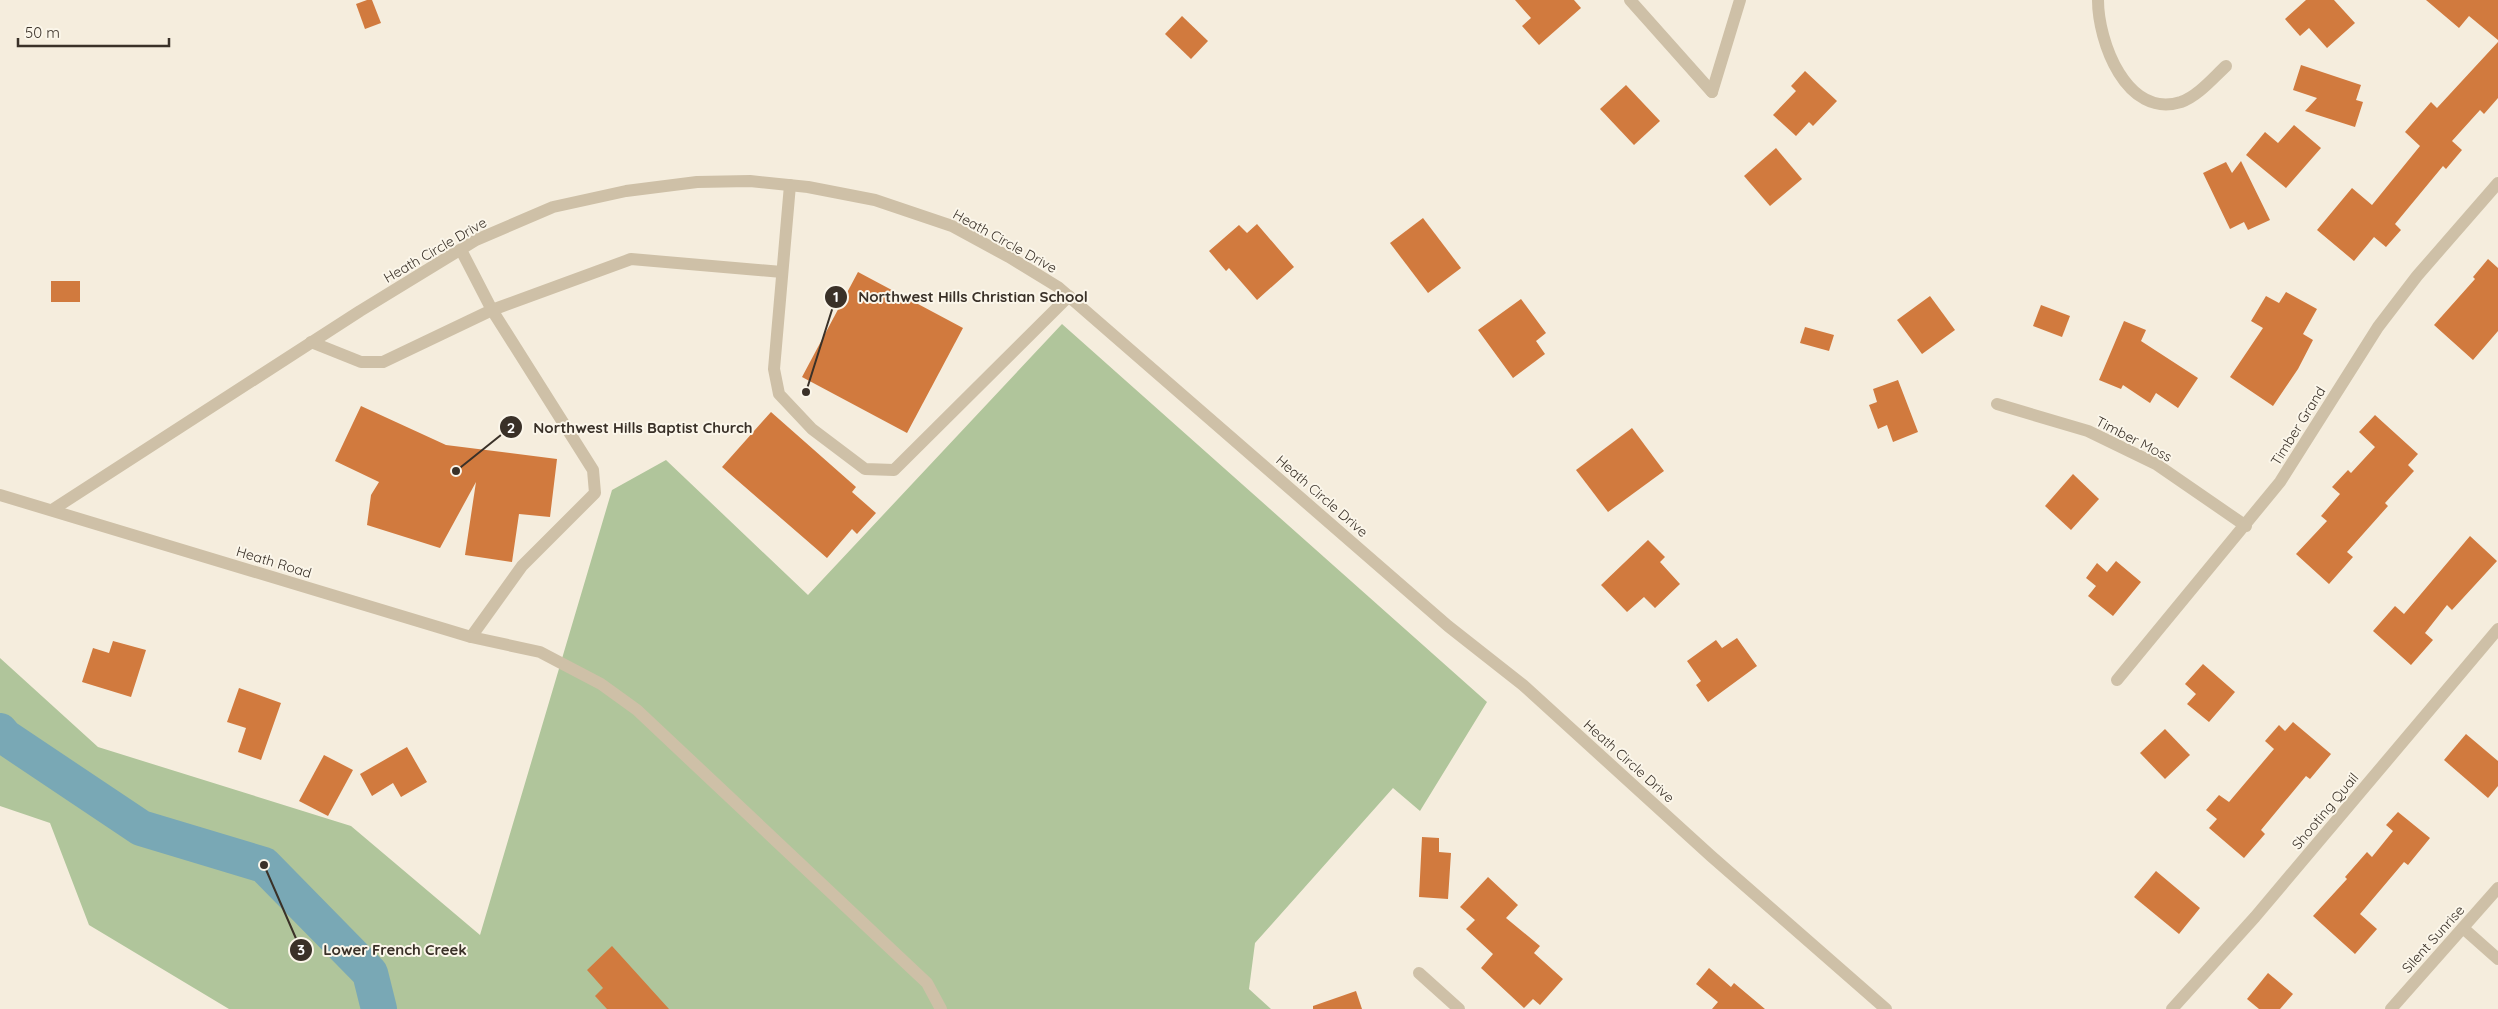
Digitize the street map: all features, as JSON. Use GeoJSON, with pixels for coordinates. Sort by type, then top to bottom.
{"type":"FeatureCollection","features":[{"type":"Feature","properties":{"kind":"street"},"geometry":{"type":"LineString","coordinates":[[1630,0],[1712,92],[1740,0]]}},
{"type":"Feature","properties":{"kind":"street"},"geometry":{"type":"LineString","coordinates":[[2098,0],[2101,33],[2114,67],[2137,94],[2157,105],[2181,102],[2196,93],[2226,66]]}},
{"type":"Feature","properties":{"kind":"street","name":"Heath Circle Drive"},"geometry":{"type":"LineString","coordinates":[[52,510],[312,342],[476,240],[553,207],[626,191],[697,182],[750,180],[875,200],[952,226],[1009,257],[1069,296],[1448,626],[1523,685],[1718,862],[1886,1009]]}},
{"type":"Feature","properties":{"kind":"street","name":"Timber Grand"},"geometry":{"type":"LineString","coordinates":[[2117,680],[2246,526],[2280,482],[2378,327],[2417,276],[2498,183]]}},
{"type":"Feature","properties":{"kind":"street"},"geometry":{"type":"LineString","coordinates":[[790,185],[774,368],[779,394],[812,429],[865,469],[894,470],[1069,296]]}},
{"type":"Feature","properties":{"kind":"street"},"geometry":{"type":"LineString","coordinates":[[461,250],[492,310],[593,470],[595,493],[522,566],[471,637]]}},
{"type":"Feature","properties":{"kind":"street"},"geometry":{"type":"LineString","coordinates":[[312,342],[361,362],[383,362],[492,310],[631,259],[782,272]]}},
{"type":"Feature","properties":{"kind":"street","name":"Timber Moss"},"geometry":{"type":"LineString","coordinates":[[1997,404],[2088,431],[2156,464],[2246,526]]}},
{"type":"Feature","properties":{"kind":"street","name":"Heath Road"},"geometry":{"type":"LineString","coordinates":[[0,495],[471,637],[540,652],[601,684],[637,710],[927,983],[941,1009]]}},
{"type":"Feature","properties":{"kind":"street","name":"Shooting Quail"},"geometry":{"type":"LineString","coordinates":[[2172,1009],[2255,917],[2498,629]]}},
{"type":"Feature","properties":{"kind":"street","name":"Silent Sunrise"},"geometry":{"type":"LineString","coordinates":[[2391,1009],[2498,888]]}},
{"type":"Feature","properties":{"kind":"street"},"geometry":{"type":"LineString","coordinates":[[2463,928],[2498,959]]}},
{"type":"Feature","properties":{"kind":"street"},"geometry":{"type":"LineString","coordinates":[[1419,972],[1459,1009]]}},
{"type":"Feature","properties":{"kind":"green space"},"geometry":{"type":"Polygon","coordinates":[[[1062,324],[1487,702],[1420,811],[1393,788],[1255,943],[1249,989],[1271,1009],[229,1009],[89,925],[50,823],[0,806],[0,658],[98,747],[351,826],[480,935],[612,490],[666,460],[808,595],[1062,324]]]}},
{"type":"Feature","properties":{"kind":"building"},"geometry":{"type":"Polygon","coordinates":[[[372,0],[381,23],[365,29],[356,4],[372,0]]]}},
{"type":"Feature","properties":{"kind":"building"},"geometry":{"type":"Polygon","coordinates":[[[1515,0],[1574,0],[1581,8],[1539,45],[1522,26],[1531,18],[1515,0]]]}},
{"type":"Feature","properties":{"kind":"building"},"geometry":{"type":"Polygon","coordinates":[[[2306,0],[2334,0],[2355,23],[2327,48],[2309,28],[2300,36],[2285,19],[2306,0]]]}},
{"type":"Feature","properties":{"kind":"building"},"geometry":{"type":"Polygon","coordinates":[[[2426,0],[2498,0],[2498,40],[2469,16],[2459,28],[2426,0]]]}},
{"type":"Feature","properties":{"kind":"building"},"geometry":{"type":"Polygon","coordinates":[[[1182,16],[1208,41],[1191,59],[1165,34],[1182,16]]]}},
{"type":"Feature","properties":{"kind":"building"},"geometry":{"type":"Polygon","coordinates":[[[2498,42],[2498,98],[2484,114],[2480,110],[2452,141],[2462,150],[2446,169],[2443,166],[2395,224],[2401,230],[2386,247],[2374,237],[2354,261],[2317,230],[2352,188],[2372,205],[2420,146],[2405,132],[2431,102],[2437,108],[2498,42]]]}},
{"type":"Feature","properties":{"kind":"building"},"geometry":{"type":"Polygon","coordinates":[[[2301,65],[2361,85],[2356,100],[2363,102],[2355,127],[2305,111],[2317,98],[2293,90],[2301,65]]]}},
{"type":"Feature","properties":{"kind":"building"},"geometry":{"type":"Polygon","coordinates":[[[1805,71],[1837,101],[1813,126],[1809,122],[1796,136],[1773,115],[1796,91],[1791,86],[1805,71]]]}},
{"type":"Feature","properties":{"kind":"building"},"geometry":{"type":"Polygon","coordinates":[[[1626,85],[1660,121],[1634,145],[1600,109],[1626,85]]]}},
{"type":"Feature","properties":{"kind":"building"},"geometry":{"type":"Polygon","coordinates":[[[2294,125],[2321,148],[2286,188],[2246,155],[2265,132],[2278,143],[2294,125]]]}},
{"type":"Feature","properties":{"kind":"building"},"geometry":{"type":"Polygon","coordinates":[[[1776,148],[1802,179],[1770,206],[1744,176],[1776,148]]]}},
{"type":"Feature","properties":{"kind":"building"},"geometry":{"type":"Polygon","coordinates":[[[2241,161],[2270,220],[2248,230],[2244,222],[2230,229],[2203,173],[2226,162],[2232,173],[2241,161]]]}},
{"type":"Feature","properties":{"kind":"building"},"geometry":{"type":"Polygon","coordinates":[[[1423,218],[1461,268],[1428,293],[1390,243],[1423,218]]]}},
{"type":"Feature","properties":{"kind":"building"},"geometry":{"type":"Polygon","coordinates":[[[1257,224],[1294,267],[1257,300],[1229,268],[1226,271],[1209,251],[1239,225],[1247,233],[1257,224]]]}},
{"type":"Feature","properties":{"kind":"building"},"geometry":{"type":"Polygon","coordinates":[[[2488,259],[2498,268],[2498,331],[2473,360],[2434,325],[2475,279],[2473,277],[2488,259]]]}},
{"type":"Feature","properties":{"kind":"building"},"geometry":{"type":"Polygon","coordinates":[[[858,272],[963,328],[907,433],[802,377],[858,272]]]}},
{"type":"Feature","properties":{"kind":"building"},"geometry":{"type":"Polygon","coordinates":[[[51,281],[80,281],[80,302],[51,302],[51,281]]]}},
{"type":"Feature","properties":{"kind":"building"},"geometry":{"type":"Polygon","coordinates":[[[2286,292],[2317,309],[2303,334],[2313,340],[2298,369],[2273,406],[2230,377],[2263,328],[2251,321],[2266,296],[2279,303],[2286,292]]]}},
{"type":"Feature","properties":{"kind":"building"},"geometry":{"type":"Polygon","coordinates":[[[1930,296],[1955,330],[1922,354],[1897,320],[1930,296]]]}},
{"type":"Feature","properties":{"kind":"building"},"geometry":{"type":"Polygon","coordinates":[[[1521,299],[1546,333],[1536,341],[1545,354],[1513,378],[1478,330],[1521,299]]]}},
{"type":"Feature","properties":{"kind":"building"},"geometry":{"type":"Polygon","coordinates":[[[2041,305],[2070,316],[2062,337],[2033,326],[2041,305]]]}},
{"type":"Feature","properties":{"kind":"building"},"geometry":{"type":"Polygon","coordinates":[[[2124,321],[2146,330],[2141,341],[2198,378],[2178,408],[2156,393],[2150,403],[2123,385],[2121,389],[2099,380],[2124,321]]]}},
{"type":"Feature","properties":{"kind":"building"},"geometry":{"type":"Polygon","coordinates":[[[1805,327],[1834,335],[1829,351],[1800,343],[1805,327]]]}},
{"type":"Feature","properties":{"kind":"building"},"geometry":{"type":"Polygon","coordinates":[[[1898,380],[1918,432],[1893,442],[1887,425],[1878,429],[1869,405],[1877,402],[1873,389],[1898,380]]]}},
{"type":"Feature","properties":{"kind":"building"},"geometry":{"type":"Polygon","coordinates":[[[361,406],[446,445],[557,459],[550,517],[519,514],[512,562],[465,555],[476,482],[440,548],[367,525],[371,495],[379,482],[335,461],[361,406]]]}},
{"type":"Feature","properties":{"kind":"building"},"geometry":{"type":"Polygon","coordinates":[[[771,412],[856,487],[852,492],[876,513],[857,534],[852,529],[827,558],[722,467],[771,412]]]}},
{"type":"Feature","properties":{"kind":"building"},"geometry":{"type":"Polygon","coordinates":[[[2375,415],[2418,454],[2408,465],[2414,471],[2385,503],[2388,506],[2347,552],[2353,557],[2329,584],[2296,554],[2327,521],[2321,516],[2340,494],[2332,487],[2348,470],[2351,473],[2375,447],[2359,432],[2375,415]]]}},
{"type":"Feature","properties":{"kind":"building"},"geometry":{"type":"Polygon","coordinates":[[[1632,428],[1664,471],[1608,512],[1576,470],[1632,428]]]}},
{"type":"Feature","properties":{"kind":"building"},"geometry":{"type":"Polygon","coordinates":[[[2073,474],[2099,499],[2071,530],[2045,506],[2073,474]]]}},
{"type":"Feature","properties":{"kind":"building"},"geometry":{"type":"Polygon","coordinates":[[[2470,536],[2497,561],[2452,610],[2447,605],[2425,633],[2433,640],[2411,665],[2373,631],[2395,606],[2404,614],[2470,536]]]}},
{"type":"Feature","properties":{"kind":"building"},"geometry":{"type":"Polygon","coordinates":[[[1648,540],[1665,557],[1660,562],[1680,584],[1655,608],[1644,597],[1627,612],[1601,585],[1648,540]]]}},
{"type":"Feature","properties":{"kind":"building"},"geometry":{"type":"Polygon","coordinates":[[[2116,561],[2141,582],[2113,616],[2088,596],[2096,586],[2086,578],[2097,563],[2107,572],[2116,561]]]}},
{"type":"Feature","properties":{"kind":"building"},"geometry":{"type":"Polygon","coordinates":[[[1737,638],[1757,666],[1708,702],[1696,685],[1701,681],[1687,661],[1716,640],[1722,648],[1737,638]]]}},
{"type":"Feature","properties":{"kind":"building"},"geometry":{"type":"Polygon","coordinates":[[[113,641],[146,650],[131,697],[82,682],[93,648],[109,653],[113,641]]]}},
{"type":"Feature","properties":{"kind":"building"},"geometry":{"type":"Polygon","coordinates":[[[2203,664],[2235,692],[2209,722],[2187,704],[2196,694],[2185,684],[2203,664]]]}},
{"type":"Feature","properties":{"kind":"building"},"geometry":{"type":"Polygon","coordinates":[[[239,688],[281,703],[261,760],[238,752],[246,728],[227,722],[239,688]]]}},
{"type":"Feature","properties":{"kind":"building"},"geometry":{"type":"Polygon","coordinates":[[[2293,722],[2331,754],[2310,779],[2306,776],[2261,830],[2265,834],[2244,858],[2209,828],[2217,819],[2206,810],[2219,795],[2229,802],[2274,749],[2265,741],[2279,725],[2285,731],[2293,722]]]}},
{"type":"Feature","properties":{"kind":"building"},"geometry":{"type":"Polygon","coordinates":[[[2165,729],[2190,755],[2165,779],[2140,753],[2165,729]]]}},
{"type":"Feature","properties":{"kind":"building"},"geometry":{"type":"Polygon","coordinates":[[[2466,734],[2498,761],[2498,786],[2488,798],[2444,760],[2466,734]]]}},
{"type":"Feature","properties":{"kind":"building"},"geometry":{"type":"Polygon","coordinates":[[[407,747],[427,782],[401,797],[393,783],[372,796],[360,774],[407,747]]]}},
{"type":"Feature","properties":{"kind":"building"},"geometry":{"type":"Polygon","coordinates":[[[324,755],[353,770],[328,816],[299,801],[324,755]]]}},
{"type":"Feature","properties":{"kind":"building"},"geometry":{"type":"Polygon","coordinates":[[[2398,812],[2430,838],[2408,865],[2404,862],[2360,914],[2377,929],[2355,954],[2313,916],[2347,879],[2345,877],[2367,852],[2372,857],[2393,831],[2386,825],[2398,812]]]}},
{"type":"Feature","properties":{"kind":"building"},"geometry":{"type":"Polygon","coordinates":[[[1422,837],[1439,838],[1439,852],[1451,853],[1448,899],[1419,897],[1422,837]]]}},
{"type":"Feature","properties":{"kind":"building"},"geometry":{"type":"Polygon","coordinates":[[[2156,871],[2200,908],[2179,934],[2134,897],[2156,871]]]}},
{"type":"Feature","properties":{"kind":"building"},"geometry":{"type":"Polygon","coordinates":[[[1488,877],[1518,905],[1506,918],[1540,946],[1534,953],[1563,979],[1540,1005],[1533,999],[1524,1008],[1481,968],[1493,954],[1466,929],[1475,920],[1460,907],[1488,877]]]}},
{"type":"Feature","properties":{"kind":"building"},"geometry":{"type":"Polygon","coordinates":[[[612,946],[669,1009],[607,1009],[595,996],[603,988],[587,970],[612,946]]]}},
{"type":"Feature","properties":{"kind":"building"},"geometry":{"type":"Polygon","coordinates":[[[1709,968],[1731,987],[1734,983],[1765,1009],[1712,1009],[1718,1002],[1696,984],[1709,968]]]}},
{"type":"Feature","properties":{"kind":"building"},"geometry":{"type":"Polygon","coordinates":[[[2268,973],[2293,994],[2280,1009],[2259,1009],[2247,999],[2268,973]]]}},
{"type":"Feature","properties":{"kind":"building"},"geometry":{"type":"Polygon","coordinates":[[[1356,991],[1362,1009],[1313,1009],[1313,1006],[1356,991]]]}},
{"type":"Feature","properties":{"kind":"waterway"},"geometry":{"type":"LineString","coordinates":[[0,731],[5,737],[141,828],[264,865],[370,973],[379,1009]]}},
{"type":"Feature","properties":{"kind":"place","name":"Northwest Hills Christian School"},"geometry":{"type":"Point","coordinates":[806,392]}},
{"type":"Feature","properties":{"kind":"place","name":"Northwest Hills Baptist Church"},"geometry":{"type":"Point","coordinates":[456,471]}},
{"type":"Feature","properties":{"kind":"place","name":"Lower French Creek"},"geometry":{"type":"Point","coordinates":[264,865]}}]}
